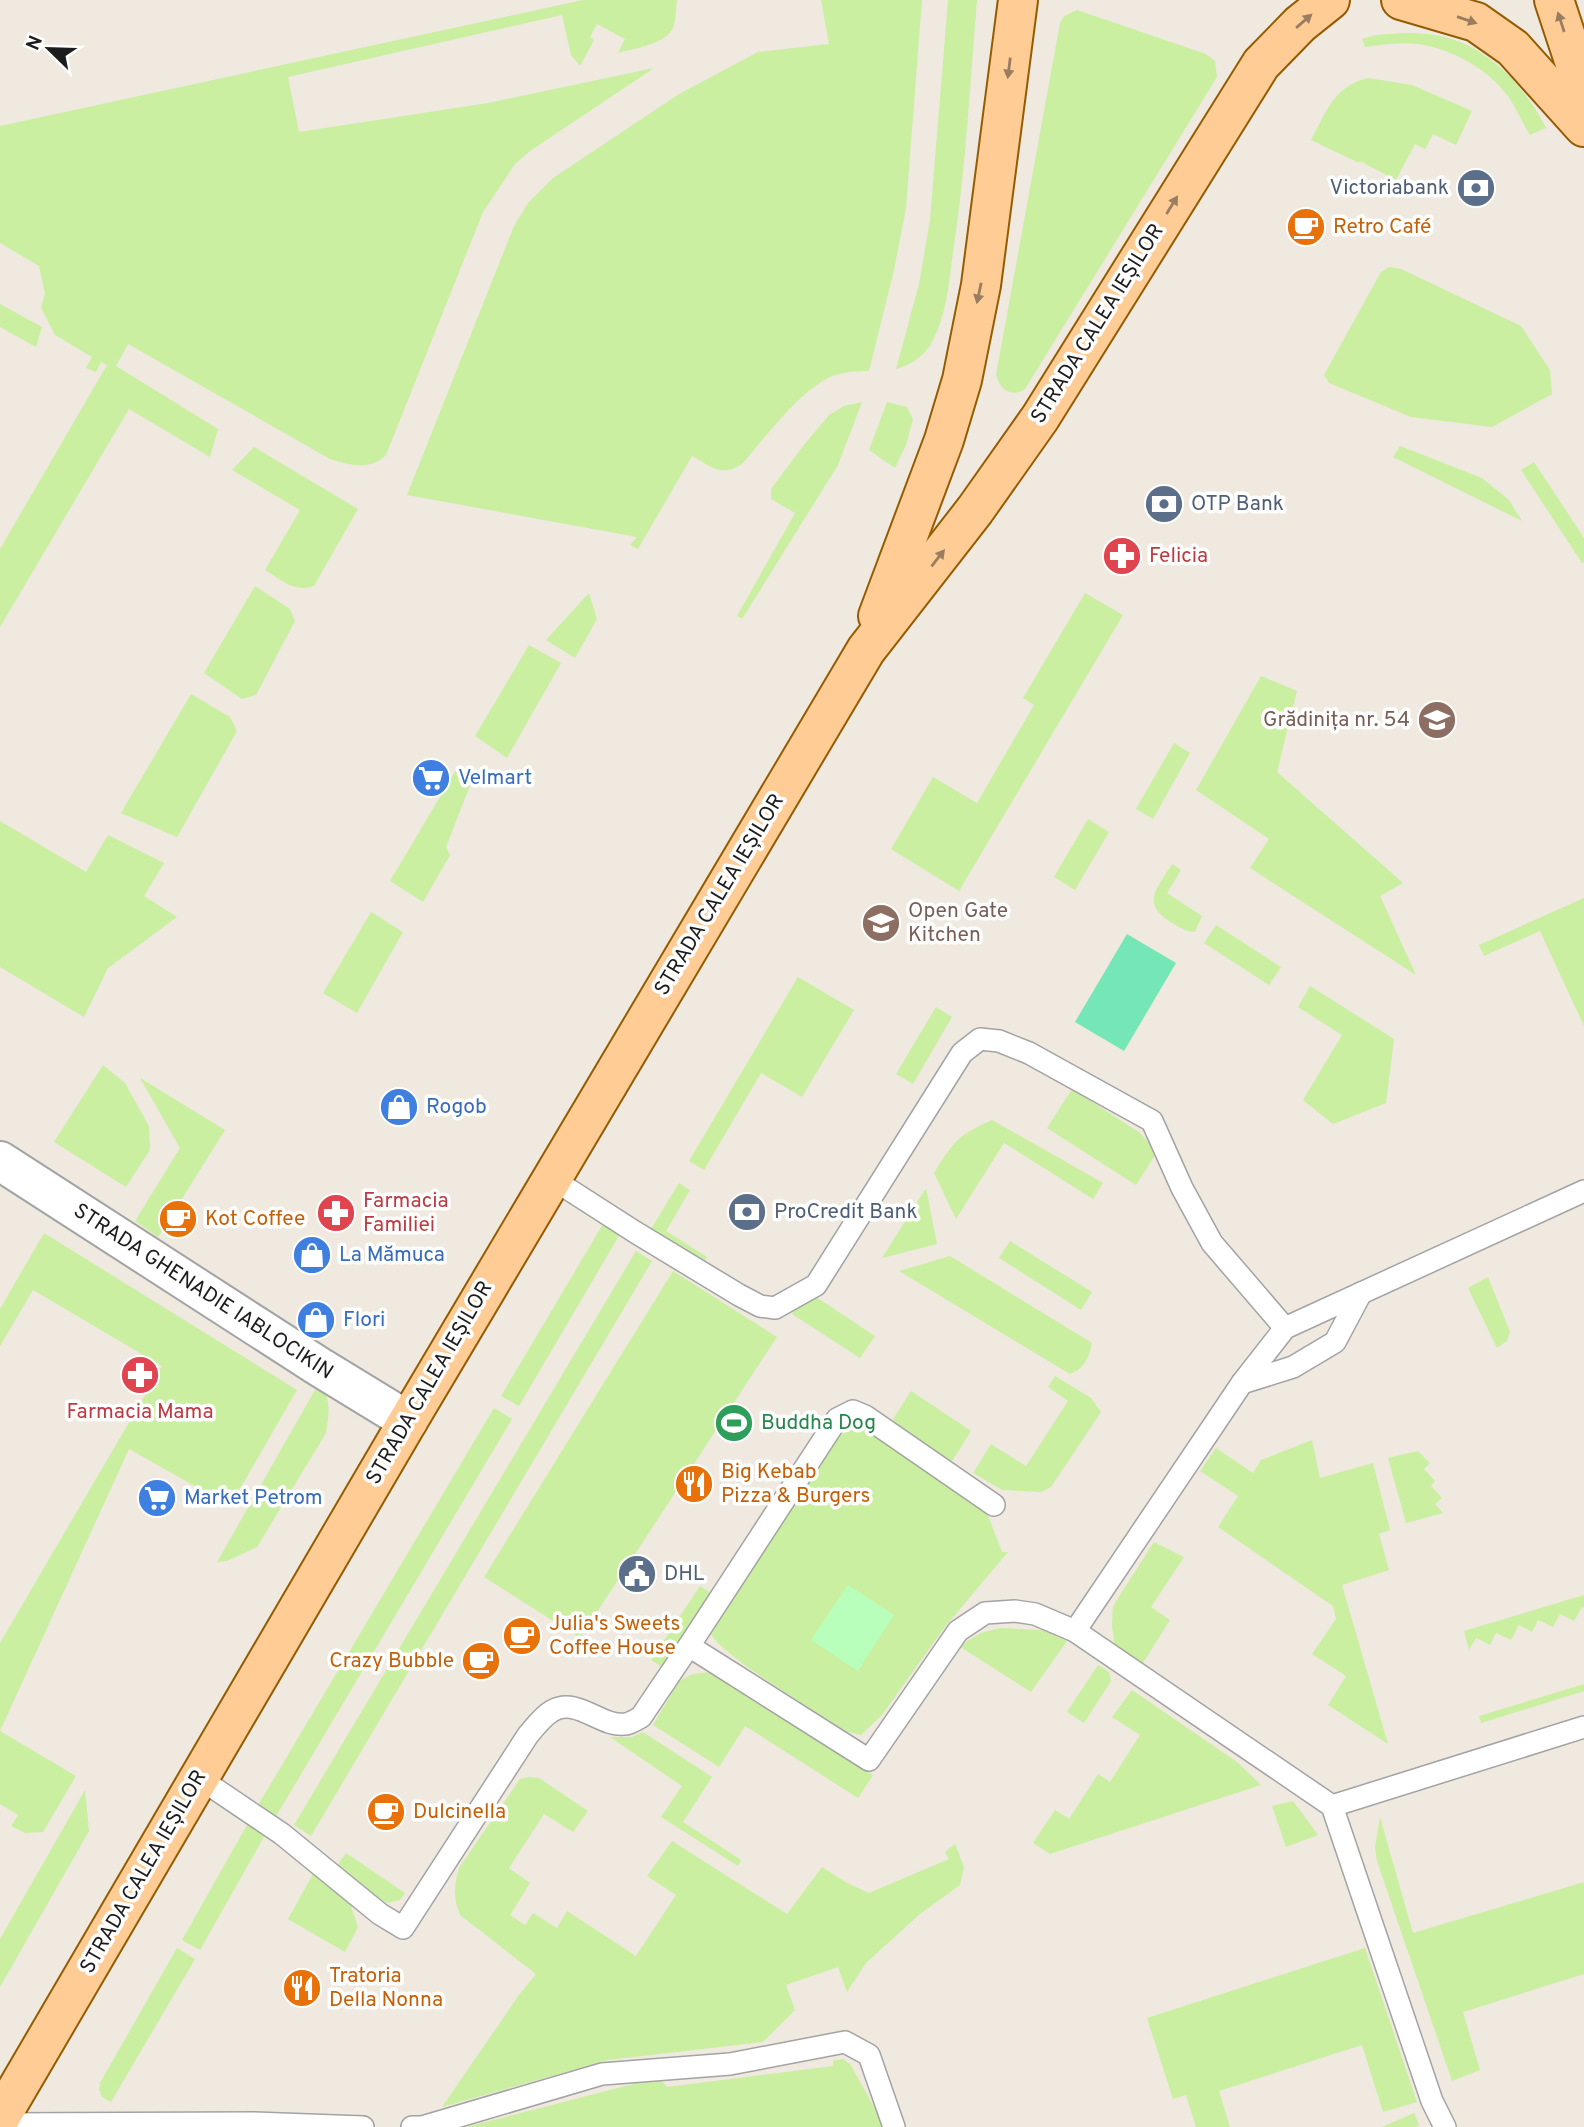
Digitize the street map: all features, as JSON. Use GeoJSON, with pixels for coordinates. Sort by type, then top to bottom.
{"type":"FeatureCollection","features":[{"type":"Feature","properties":{"kind":"main road","name":"STRADA CALEA IEȘILOR"},"geometry":{"type":"LineString","coordinates":[[866,650],[944,440],[962,380],[981,285],[1018,0]]}},
{"type":"Feature","properties":{"kind":"main road","name":"STRADA CALEA IEȘILOR"},"geometry":{"type":"LineString","coordinates":[[0,2118],[551,1178],[866,650],[975,510],[1040,418],[1261,64],[1300,24],[1330,0]]}},
{"type":"Feature","properties":{"kind":"main road"},"geometry":{"type":"LineString","coordinates":[[1401,0],[1476,22],[1513,48],[1584,127]]}},
{"type":"Feature","properties":{"kind":"main road"},"geometry":{"type":"LineString","coordinates":[[1554,0],[1584,91]]}},
{"type":"Feature","properties":{"kind":"street","name":"STRADA GHENADIE IABLOCIKIN"},"geometry":{"type":"LineString","coordinates":[[0,1161],[408,1421]]}},
{"type":"Feature","properties":{"kind":"lane"},"geometry":{"type":"LineString","coordinates":[[551,1178],[739,1295],[760,1306],[775,1308],[816,1285],[962,1053],[980,1040],[999,1041],[1029,1053],[1152,1121],[1181,1188],[1212,1243],[1285,1328]]}},
{"type":"Feature","properties":{"kind":"lane"},"geometry":{"type":"LineString","coordinates":[[1075,1630],[1242,1383],[1285,1328],[1584,1191]]}},
{"type":"Feature","properties":{"kind":"lane"},"geometry":{"type":"LineString","coordinates":[[1242,1383],[1293,1367],[1335,1342],[1361,1293]]}},
{"type":"Feature","properties":{"kind":"lane"},"geometry":{"type":"LineString","coordinates":[[199,1778],[282,1834],[380,1914],[403,1928],[528,1735],[553,1710],[566,1707],[580,1709],[617,1725],[629,1724],[641,1717],[837,1419],[853,1410],[866,1416],[994,1504]]}},
{"type":"Feature","properties":{"kind":"lane"},"geometry":{"type":"LineString","coordinates":[[689,1646],[869,1759],[958,1631],[985,1613],[1016,1611],[1035,1614],[1075,1630],[1332,1806],[1432,2101],[1445,2127]]}},
{"type":"Feature","properties":{"kind":"lane"},"geometry":{"type":"LineString","coordinates":[[1332,1806],[1584,1727]]}},
{"type":"Feature","properties":{"kind":"lane"},"geometry":{"type":"LineString","coordinates":[[412,2127],[422,2127],[602,2074],[730,2064],[845,2042],[869,2055],[894,2127]]}},
{"type":"Feature","properties":{"kind":"lane"},"geometry":{"type":"LineString","coordinates":[[0,2124],[254,2123],[363,2127]]}},
{"type":"Feature","properties":{"kind":"green space"},"geometry":{"type":"Polygon","coordinates":[[[583,0],[677,0],[674,25],[669,34],[656,42],[618,53],[625,39],[597,24],[590,37],[594,40],[580,66],[571,55],[562,15],[288,77],[299,132],[488,103],[654,68],[530,151],[515,164],[483,212],[386,455],[366,465],[352,465],[330,459],[128,344],[116,366],[218,429],[210,457],[129,409],[0,627],[0,549],[107,365],[101,362],[96,372],[86,368],[92,357],[55,335],[41,308],[45,293],[39,266],[0,243],[0,126],[583,0]]]}},
{"type":"Feature","properties":{"kind":"green space"},"geometry":{"type":"Polygon","coordinates":[[[821,0],[922,0],[906,208],[869,371],[832,376],[820,383],[796,403],[742,464],[734,468],[716,469],[692,456],[638,549],[630,545],[637,537],[407,495],[514,226],[528,203],[553,178],[679,94],[758,52],[829,44],[821,0]]]}},
{"type":"Feature","properties":{"kind":"green space"},"geometry":{"type":"Polygon","coordinates":[[[948,0],[977,0],[964,158],[949,286],[938,330],[930,345],[917,359],[896,369],[919,284],[930,220],[948,0]]]}},
{"type":"Feature","properties":{"kind":"green space"},"geometry":{"type":"Polygon","coordinates":[[[1077,10],[1206,54],[1215,61],[1217,77],[1025,389],[1016,393],[1007,391],[996,375],[1060,23],[1064,16],[1077,10]]]}},
{"type":"Feature","properties":{"kind":"green space"},"geometry":{"type":"Polygon","coordinates":[[[1401,33],[1439,36],[1476,50],[1517,84],[1546,128],[1530,135],[1502,89],[1464,59],[1441,49],[1418,44],[1365,47],[1362,39],[1401,33]]]}},
{"type":"Feature","properties":{"kind":"green space"},"geometry":{"type":"Polygon","coordinates":[[[1368,78],[1412,85],[1472,111],[1456,145],[1433,134],[1425,149],[1415,144],[1396,180],[1311,140],[1339,94],[1356,82],[1368,78]]]}},
{"type":"Feature","properties":{"kind":"green space"},"geometry":{"type":"Polygon","coordinates":[[[1389,267],[1401,269],[1521,326],[1550,370],[1552,394],[1492,427],[1411,417],[1329,383],[1324,375],[1381,272],[1389,267]]]}},
{"type":"Feature","properties":{"kind":"green space"},"geometry":{"type":"Polygon","coordinates":[[[0,304],[42,327],[36,347],[0,327],[0,304]]]}},
{"type":"Feature","properties":{"kind":"green space"},"geometry":{"type":"Polygon","coordinates":[[[862,402],[838,465],[742,619],[737,616],[795,513],[771,499],[771,489],[829,415],[844,406],[862,402]]]}},
{"type":"Feature","properties":{"kind":"green space"},"geometry":{"type":"Polygon","coordinates":[[[887,402],[907,407],[913,419],[906,445],[895,468],[869,450],[887,402]]]}},
{"type":"Feature","properties":{"kind":"green space"},"geometry":{"type":"Polygon","coordinates":[[[1400,446],[1482,478],[1509,500],[1522,521],[1393,457],[1400,446]]]}},
{"type":"Feature","properties":{"kind":"green space"},"geometry":{"type":"Polygon","coordinates":[[[254,447],[358,509],[314,586],[294,587],[265,570],[300,510],[232,470],[254,447]]]}},
{"type":"Feature","properties":{"kind":"green space"},"geometry":{"type":"Polygon","coordinates":[[[1534,462],[1584,538],[1582,563],[1521,470],[1534,462]]]}},
{"type":"Feature","properties":{"kind":"green space"},"geometry":{"type":"Polygon","coordinates":[[[255,586],[290,609],[295,621],[256,695],[242,699],[204,673],[255,586]]]}},
{"type":"Feature","properties":{"kind":"green space"},"geometry":{"type":"Polygon","coordinates":[[[589,593],[597,619],[575,658],[546,640],[589,593]]]}},
{"type":"Feature","properties":{"kind":"green space"},"geometry":{"type":"Polygon","coordinates":[[[1085,593],[1123,615],[959,891],[891,849],[933,777],[977,803],[1034,705],[1023,698],[1085,593]]]}},
{"type":"Feature","properties":{"kind":"green space"},"geometry":{"type":"Polygon","coordinates":[[[529,645],[561,663],[507,758],[475,736],[529,645]]]}},
{"type":"Feature","properties":{"kind":"green space"},"geometry":{"type":"Polygon","coordinates":[[[1261,676],[1297,691],[1277,772],[1403,883],[1380,896],[1416,975],[1250,868],[1269,839],[1196,790],[1261,676]]]}},
{"type":"Feature","properties":{"kind":"green space"},"geometry":{"type":"Polygon","coordinates":[[[191,694],[230,717],[237,731],[177,837],[121,813],[191,694]]]}},
{"type":"Feature","properties":{"kind":"green space"},"geometry":{"type":"Polygon","coordinates":[[[1174,743],[1190,753],[1153,819],[1136,809],[1174,743]]]}},
{"type":"Feature","properties":{"kind":"green space"},"geometry":{"type":"Polygon","coordinates":[[[456,770],[473,778],[446,847],[450,855],[423,902],[390,881],[456,770]]]}},
{"type":"Feature","properties":{"kind":"green space"},"geometry":{"type":"Polygon","coordinates":[[[1088,819],[1109,832],[1075,890],[1054,877],[1088,819]]]}},
{"type":"Feature","properties":{"kind":"green space"},"geometry":{"type":"Polygon","coordinates":[[[0,821],[86,872],[108,835],[164,863],[144,896],[177,917],[108,968],[84,1017],[0,967],[0,821]]]}},
{"type":"Feature","properties":{"kind":"green space"},"geometry":{"type":"Polygon","coordinates":[[[1172,864],[1181,870],[1167,893],[1202,916],[1195,932],[1184,930],[1163,917],[1154,903],[1157,889],[1172,864]]]}},
{"type":"Feature","properties":{"kind":"green space"},"geometry":{"type":"Polygon","coordinates":[[[1584,898],[1584,1026],[1540,931],[1484,956],[1479,945],[1584,898]]]}},
{"type":"Feature","properties":{"kind":"green space"},"geometry":{"type":"Polygon","coordinates":[[[371,912],[403,932],[357,1013],[323,993],[371,912]]]}},
{"type":"Feature","properties":{"kind":"green space"},"geometry":{"type":"Polygon","coordinates":[[[1216,925],[1281,967],[1269,985],[1204,943],[1216,925]]]}},
{"type":"Feature","properties":{"kind":"green space"},"geometry":{"type":"Polygon","coordinates":[[[1127,934],[1176,963],[1124,1051],[1075,1022],[1127,934]]]}},
{"type":"Feature","properties":{"kind":"green space"},"geometry":{"type":"Polygon","coordinates":[[[798,977],[854,1010],[802,1097],[761,1073],[704,1170],[689,1161],[798,977]]]}},
{"type":"Feature","properties":{"kind":"green space"},"geometry":{"type":"Polygon","coordinates":[[[1310,986],[1394,1039],[1386,1103],[1333,1124],[1303,1100],[1342,1035],[1298,1007],[1310,986]]]}},
{"type":"Feature","properties":{"kind":"green space"},"geometry":{"type":"Polygon","coordinates":[[[936,1007],[952,1017],[913,1084],[896,1074],[936,1007]]]}},
{"type":"Feature","properties":{"kind":"green space"},"geometry":{"type":"Polygon","coordinates":[[[103,1065],[125,1083],[149,1126],[150,1150],[126,1187],[54,1142],[103,1065]]]}},
{"type":"Feature","properties":{"kind":"green space"},"geometry":{"type":"Polygon","coordinates":[[[140,1078],[225,1130],[158,1237],[135,1221],[180,1148],[140,1078]]]}},
{"type":"Feature","properties":{"kind":"green space"},"geometry":{"type":"Polygon","coordinates":[[[1072,1089],[1140,1133],[1157,1152],[1136,1185],[1047,1128],[1072,1089]]]}},
{"type":"Feature","properties":{"kind":"green space"},"geometry":{"type":"Polygon","coordinates":[[[992,1120],[1103,1183],[1093,1199],[1004,1143],[956,1219],[934,1173],[957,1140],[992,1120]]]}},
{"type":"Feature","properties":{"kind":"green space"},"geometry":{"type":"Polygon","coordinates":[[[679,1183],[690,1190],[666,1231],[707,1257],[705,1261],[651,1229],[679,1183]]]}},
{"type":"Feature","properties":{"kind":"green space"},"geometry":{"type":"Polygon","coordinates":[[[926,1188],[937,1244],[882,1258],[926,1188]]]}},
{"type":"Feature","properties":{"kind":"green space"},"geometry":{"type":"Polygon","coordinates":[[[603,1224],[620,1234],[519,1406],[501,1396],[603,1224]]]}},
{"type":"Feature","properties":{"kind":"green space"},"geometry":{"type":"Polygon","coordinates":[[[44,1233],[297,1390],[230,1506],[129,1449],[0,1731],[0,1643],[162,1366],[33,1290],[0,1346],[0,1309],[44,1233]]]}},
{"type":"Feature","properties":{"kind":"green space"},"geometry":{"type":"Polygon","coordinates":[[[1010,1241],[1092,1292],[1081,1310],[999,1258],[1010,1241]]]}},
{"type":"Feature","properties":{"kind":"green space"},"geometry":{"type":"Polygon","coordinates":[[[636,1251],[652,1261],[311,1836],[294,1825],[636,1251]]]}},
{"type":"Feature","properties":{"kind":"green space"},"geometry":{"type":"Polygon","coordinates":[[[950,1256],[1092,1343],[1082,1366],[1070,1374],[899,1271],[950,1256]]]}},
{"type":"Feature","properties":{"kind":"green space"},"geometry":{"type":"Polygon","coordinates":[[[673,1271],[777,1337],[580,1638],[484,1577],[673,1271]]]}},
{"type":"Feature","properties":{"kind":"green space"},"geometry":{"type":"Polygon","coordinates":[[[1488,1277],[1510,1332],[1507,1341],[1497,1348],[1468,1288],[1488,1277]]]}},
{"type":"Feature","properties":{"kind":"green space"},"geometry":{"type":"Polygon","coordinates":[[[807,1291],[875,1336],[860,1358],[792,1314],[807,1291]]]}},
{"type":"Feature","properties":{"kind":"green space"},"geometry":{"type":"Polygon","coordinates":[[[1055,1376],[1091,1398],[1101,1412],[1051,1487],[1041,1492],[1002,1490],[973,1473],[991,1444],[1026,1466],[1068,1401],[1048,1387],[1055,1376]]]}},
{"type":"Feature","properties":{"kind":"green space"},"geometry":{"type":"Polygon","coordinates":[[[319,1383],[328,1401],[326,1433],[257,1547],[227,1561],[217,1562],[319,1383]]]}},
{"type":"Feature","properties":{"kind":"green space"},"geometry":{"type":"Polygon","coordinates":[[[911,1391],[971,1431],[951,1463],[892,1421],[911,1391]]]}},
{"type":"Feature","properties":{"kind":"green space"},"geometry":{"type":"Polygon","coordinates":[[[494,1408],[512,1419],[275,1818],[257,1807],[494,1408]]]}},
{"type":"Feature","properties":{"kind":"green space"},"geometry":{"type":"Polygon","coordinates":[[[865,1428],[987,1513],[1002,1552],[1008,1552],[944,1628],[882,1715],[861,1735],[848,1732],[774,1685],[733,1656],[711,1634],[834,1442],[848,1429],[865,1428]]]}},
{"type":"Feature","properties":{"kind":"green space"},"geometry":{"type":"Polygon","coordinates":[[[1312,1440],[1320,1478],[1373,1463],[1390,1530],[1379,1534],[1389,1570],[1342,1585],[1388,1744],[1328,1705],[1346,1676],[1312,1654],[1336,1619],[1333,1606],[1218,1527],[1238,1496],[1200,1471],[1216,1448],[1253,1473],[1261,1460],[1312,1440]]]}},
{"type":"Feature","properties":{"kind":"green space"},"geometry":{"type":"Polygon","coordinates":[[[1418,1451],[1430,1463],[1424,1469],[1435,1481],[1431,1486],[1442,1498],[1435,1504],[1443,1513],[1406,1523],[1388,1458],[1418,1451]]]}},
{"type":"Feature","properties":{"kind":"green space"},"geometry":{"type":"Polygon","coordinates":[[[1154,1542],[1184,1557],[1151,1607],[1170,1620],[1141,1666],[1115,1648],[1113,1606],[1154,1542]]]}},
{"type":"Feature","properties":{"kind":"green space"},"geometry":{"type":"Polygon","coordinates":[[[848,1585],[894,1615],[858,1671],[811,1640],[848,1585]]]}},
{"type":"Feature","properties":{"kind":"green space"},"geometry":{"type":"Polygon","coordinates":[[[700,1586],[714,1595],[665,1669],[651,1660],[700,1586]]]}},
{"type":"Feature","properties":{"kind":"green space"},"geometry":{"type":"Polygon","coordinates":[[[1584,1595],[1584,1608],[1582,1607],[1574,1621],[1560,1614],[1553,1627],[1538,1620],[1532,1632],[1519,1625],[1511,1640],[1496,1633],[1490,1645],[1476,1638],[1469,1650],[1464,1631],[1584,1595]]]}},
{"type":"Feature","properties":{"kind":"green space"},"geometry":{"type":"Polygon","coordinates":[[[1000,1628],[1042,1630],[1067,1641],[1031,1692],[959,1646],[981,1633],[1000,1628]]]}},
{"type":"Feature","properties":{"kind":"green space"},"geometry":{"type":"Polygon","coordinates":[[[1098,1665],[1109,1672],[1111,1681],[1084,1723],[1067,1712],[1098,1665]]]}},
{"type":"Feature","properties":{"kind":"green space"},"geometry":{"type":"Polygon","coordinates":[[[716,1672],[873,1775],[858,1798],[745,1726],[719,1767],[653,1725],[679,1681],[693,1674],[716,1672]]]}},
{"type":"Feature","properties":{"kind":"green space"},"geometry":{"type":"Polygon","coordinates":[[[1584,1684],[1584,1691],[1481,1723],[1479,1716],[1584,1684]]]}},
{"type":"Feature","properties":{"kind":"green space"},"geometry":{"type":"Polygon","coordinates":[[[1132,1690],[1237,1762],[1261,1785],[1050,1854],[1033,1843],[1055,1810],[1069,1819],[1098,1774],[1110,1782],[1140,1735],[1112,1717],[1132,1690]]]}},
{"type":"Feature","properties":{"kind":"green space"},"geometry":{"type":"Polygon","coordinates":[[[0,1731],[76,1776],[43,1832],[25,1833],[11,1826],[18,1815],[0,1804],[0,1731]]]}},
{"type":"Feature","properties":{"kind":"green space"},"geometry":{"type":"Polygon","coordinates":[[[643,1732],[712,1777],[683,1822],[741,1860],[738,1866],[661,1817],[682,1786],[610,1737],[632,1737],[643,1732]]]}},
{"type":"Feature","properties":{"kind":"green space"},"geometry":{"type":"Polygon","coordinates":[[[539,1778],[588,1811],[573,1832],[544,1814],[509,1868],[530,1883],[510,1915],[525,1925],[533,1913],[557,1928],[567,1911],[636,1956],[676,1895],[647,1876],[672,1841],[787,1914],[822,1867],[869,1893],[949,1859],[945,1852],[955,1844],[964,1867],[960,1885],[920,1914],[866,1963],[847,1992],[838,1967],[786,1985],[795,2010],[763,2042],[608,2060],[442,2107],[536,1974],[460,1915],[455,1892],[459,1868],[520,1779],[539,1778]]]}},
{"type":"Feature","properties":{"kind":"green space"},"geometry":{"type":"Polygon","coordinates":[[[85,1790],[89,1831],[0,1987],[0,1939],[85,1790]]]}},
{"type":"Feature","properties":{"kind":"green space"},"geometry":{"type":"Polygon","coordinates":[[[1293,1801],[1318,1835],[1286,1847],[1272,1806],[1293,1801]]]}},
{"type":"Feature","properties":{"kind":"green space"},"geometry":{"type":"Polygon","coordinates":[[[1380,1817],[1413,1933],[1584,1882],[1584,1974],[1463,2012],[1480,2070],[1452,2081],[1377,1861],[1375,1847],[1380,1817]]]}},
{"type":"Feature","properties":{"kind":"green space"},"geometry":{"type":"Polygon","coordinates":[[[247,1825],[265,1835],[200,1950],[182,1940],[247,1825]]]}},
{"type":"Feature","properties":{"kind":"green space"},"geometry":{"type":"Polygon","coordinates":[[[346,1853],[405,1893],[400,1900],[387,1903],[335,1869],[346,1853]]]}},
{"type":"Feature","properties":{"kind":"green space"},"geometry":{"type":"Polygon","coordinates":[[[313,1874],[349,1900],[358,1927],[345,1952],[288,1919],[313,1874]]]}},
{"type":"Feature","properties":{"kind":"green space"},"geometry":{"type":"Polygon","coordinates":[[[177,1948],[195,1959],[111,2102],[102,2097],[100,2083],[177,1948]]]}},
{"type":"Feature","properties":{"kind":"green space"},"geometry":{"type":"Polygon","coordinates":[[[1365,1948],[1417,2102],[1383,2112],[1362,2045],[1219,2091],[1230,2127],[1196,2127],[1186,2095],[1173,2099],[1147,2018],[1365,1948]]]}},
{"type":"Feature","properties":{"kind":"green space"},"geometry":{"type":"Polygon","coordinates":[[[843,2059],[850,2064],[877,2112],[882,2127],[466,2127],[637,2083],[661,2080],[667,2087],[833,2066],[833,2060],[843,2059]]]}},
{"type":"Feature","properties":{"kind":"green space"},"geometry":{"type":"Polygon","coordinates":[[[1414,2113],[1419,2125],[1416,2127],[1382,2127],[1414,2113]]]}},
{"type":"Feature","properties":{"kind":"place","name":"Victoriabank"},"geometry":{"type":"Point","coordinates":[1476,188]}},
{"type":"Feature","properties":{"kind":"place","name":"Retro Café"},"geometry":{"type":"Point","coordinates":[1306,227]}},
{"type":"Feature","properties":{"kind":"place","name":"OTP Bank"},"geometry":{"type":"Point","coordinates":[1164,504]}},
{"type":"Feature","properties":{"kind":"place","name":"Felicia"},"geometry":{"type":"Point","coordinates":[1122,556]}},
{"type":"Feature","properties":{"kind":"place","name":"Grădinița nr. 54"},"geometry":{"type":"Point","coordinates":[1437,720]}},
{"type":"Feature","properties":{"kind":"place","name":"Velmart"},"geometry":{"type":"Point","coordinates":[431,778]}},
{"type":"Feature","properties":{"kind":"place","name":"Open Gate Kitchen"},"geometry":{"type":"Point","coordinates":[881,923]}},
{"type":"Feature","properties":{"kind":"place","name":"Rogob"},"geometry":{"type":"Point","coordinates":[399,1107]}},
{"type":"Feature","properties":{"kind":"place","name":"ProCredit Bank"},"geometry":{"type":"Point","coordinates":[747,1212]}},
{"type":"Feature","properties":{"kind":"place","name":"Farmacia Familiei"},"geometry":{"type":"Point","coordinates":[336,1213]}},
{"type":"Feature","properties":{"kind":"place","name":"Kot Coffee"},"geometry":{"type":"Point","coordinates":[178,1219]}},
{"type":"Feature","properties":{"kind":"place","name":"La Mămuca"},"geometry":{"type":"Point","coordinates":[312,1255]}},
{"type":"Feature","properties":{"kind":"place","name":"Flori"},"geometry":{"type":"Point","coordinates":[316,1320]}},
{"type":"Feature","properties":{"kind":"place","name":"Farmacia Mama"},"geometry":{"type":"Point","coordinates":[140,1375]}},
{"type":"Feature","properties":{"kind":"place","name":"Buddha Dog"},"geometry":{"type":"Point","coordinates":[734,1423]}},
{"type":"Feature","properties":{"kind":"place","name":"Big Kebab Pizza & Burgers"},"geometry":{"type":"Point","coordinates":[694,1484]}},
{"type":"Feature","properties":{"kind":"place","name":"Market Petrom"},"geometry":{"type":"Point","coordinates":[157,1498]}},
{"type":"Feature","properties":{"kind":"place","name":"DHL"},"geometry":{"type":"Point","coordinates":[637,1574]}},
{"type":"Feature","properties":{"kind":"place","name":"Julia's Sweets Coffee House"},"geometry":{"type":"Point","coordinates":[522,1636]}},
{"type":"Feature","properties":{"kind":"place","name":"Crazy Bubble"},"geometry":{"type":"Point","coordinates":[481,1661]}},
{"type":"Feature","properties":{"kind":"place","name":"Dulcinella"},"geometry":{"type":"Point","coordinates":[386,1812]}},
{"type":"Feature","properties":{"kind":"place","name":"Tratoria Della Nonna"},"geometry":{"type":"Point","coordinates":[302,1988]}}]}
